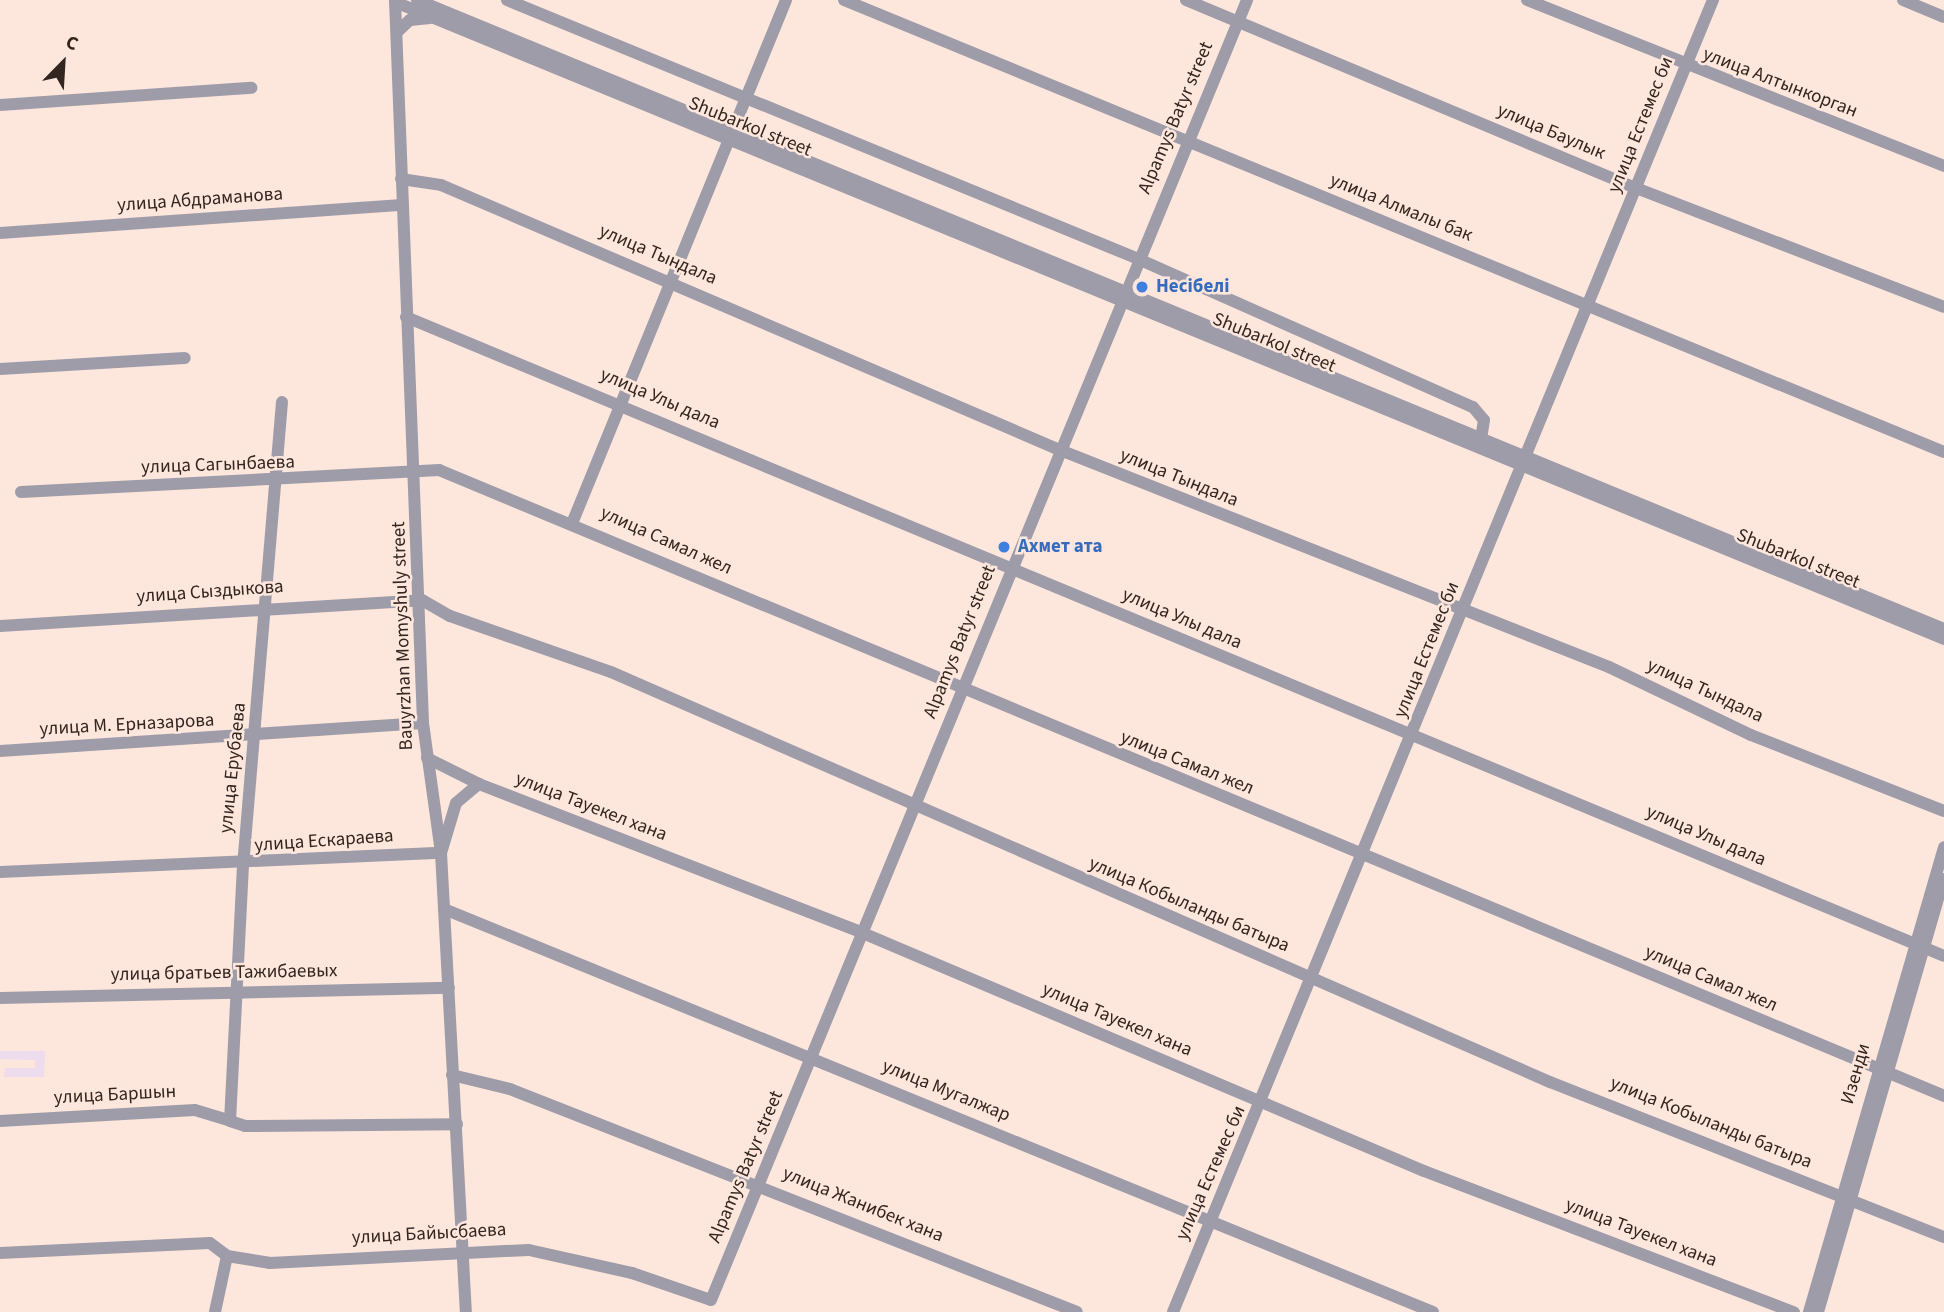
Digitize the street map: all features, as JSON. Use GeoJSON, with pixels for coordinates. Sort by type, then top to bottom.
{"type":"FeatureCollection","features":[{"type":"Feature","properties":{"kind":"street","name":"Shubarkol street"},"geometry":{"type":"LineString","coordinates":[[416,0],[729,134]]}},
{"type":"Feature","properties":{"kind":"street"},"geometry":{"type":"LineString","coordinates":[[429,0],[447,13]]}},
{"type":"Feature","properties":{"kind":"street","name":"Shubarkol street"},"geometry":{"type":"LineString","coordinates":[[508,0],[744,101],[1136,258],[1481,411],[1481,438]]}},
{"type":"Feature","properties":{"kind":"street"},"geometry":{"type":"LineString","coordinates":[[573,522],[617,402],[671,281],[786,0]]}},
{"type":"Feature","properties":{"kind":"street","name":"улица Алмалы бак"},"geometry":{"type":"LineString","coordinates":[[844,0],[1944,452]]}},
{"type":"Feature","properties":{"kind":"street","name":"улица Баулык"},"geometry":{"type":"LineString","coordinates":[[1186,0],[1636,188],[1944,307]]}},
{"type":"Feature","properties":{"kind":"street","name":"Alpamys Batyr street"},"geometry":{"type":"LineString","coordinates":[[711,1300],[866,934],[959,691],[1060,450],[1136,258],[1247,0]]}},
{"type":"Feature","properties":{"kind":"street","name":"улица Алтынкорган"},"geometry":{"type":"LineString","coordinates":[[1527,0],[1686,67],[1944,166]]}},
{"type":"Feature","properties":{"kind":"street","name":"улица Естемес би"},"geometry":{"type":"LineString","coordinates":[[1173,1312],[1210,1217],[1263,1103],[1523,460],[1713,0]]}},
{"type":"Feature","properties":{"kind":"street"},"geometry":{"type":"LineString","coordinates":[[1903,0],[1944,17]]}},
{"type":"Feature","properties":{"kind":"street","name":"Shubarkol street"},"geometry":{"type":"LineString","coordinates":[[395,1],[729,134],[1943,634]]}},
{"type":"Feature","properties":{"kind":"street","name":"Bauyrzhan Momyshuly street"},"geometry":{"type":"LineString","coordinates":[[395,1],[406,317],[422,600],[423,723],[441,853],[466,1312]]}},
{"type":"Feature","properties":{"kind":"street"},"geometry":{"type":"LineString","coordinates":[[397,32],[410,20],[435,18]]}},
{"type":"Feature","properties":{"kind":"street"},"geometry":{"type":"LineString","coordinates":[[0,105],[251,88]]}},
{"type":"Feature","properties":{"kind":"street","name":"улица Тындала"},"geometry":{"type":"LineString","coordinates":[[401,179],[441,186],[671,281],[1060,450],[1463,613],[1609,667],[1751,735],[1944,811]]}},
{"type":"Feature","properties":{"kind":"street","name":"улица Абдраманова"},"geometry":{"type":"LineString","coordinates":[[0,233],[402,205]]}},
{"type":"Feature","properties":{"kind":"street","name":"Shubarkol street"},"geometry":{"type":"LineString","coordinates":[[1121,295],[1481,438],[1523,460]]}},
{"type":"Feature","properties":{"kind":"street","name":"улица Улы дала"},"geometry":{"type":"LineString","coordinates":[[406,317],[617,402],[1944,956]]}},
{"type":"Feature","properties":{"kind":"street"},"geometry":{"type":"LineString","coordinates":[[0,369],[185,358]]}},
{"type":"Feature","properties":{"kind":"street","name":"улица Ерубаева"},"geometry":{"type":"LineString","coordinates":[[230,1121],[243,865],[269,607],[282,402]]}},
{"type":"Feature","properties":{"kind":"street","name":"улица Самал жел"},"geometry":{"type":"LineString","coordinates":[[416,475],[439,470],[573,522],[959,691],[1364,855],[1944,1096]]}},
{"type":"Feature","properties":{"kind":"street","name":"улица Сагынбаева"},"geometry":{"type":"LineString","coordinates":[[21,492],[416,475]]}},
{"type":"Feature","properties":{"kind":"street","name":"улица Сыздыкова"},"geometry":{"type":"LineString","coordinates":[[0,626],[269,607],[422,600]]}},
{"type":"Feature","properties":{"kind":"street","name":"улица Кобыланды батыра"},"geometry":{"type":"LineString","coordinates":[[422,600],[485,630],[611,672],[914,809],[1313,981],[1944,1237]]}},
{"type":"Feature","properties":{"kind":"street","name":"улица М. Ерназарова"},"geometry":{"type":"LineString","coordinates":[[0,751],[255,738],[423,723]]}},
{"type":"Feature","properties":{"kind":"street","name":"улица Тауекел хана"},"geometry":{"type":"LineString","coordinates":[[427,758],[479,784],[866,934],[1263,1103],[1794,1312]]}},
{"type":"Feature","properties":{"kind":"street"},"geometry":{"type":"LineString","coordinates":[[441,853],[456,803],[479,784]]}},
{"type":"Feature","properties":{"kind":"street","name":"Изенди"},"geometry":{"type":"LineString","coordinates":[[1809,1312],[1919,946],[1944,847]]}},
{"type":"Feature","properties":{"kind":"street","name":"улица Ескараева"},"geometry":{"type":"LineString","coordinates":[[0,872],[243,865],[441,853]]}},
{"type":"Feature","properties":{"kind":"street","name":"Изенди"},"geometry":{"type":"LineString","coordinates":[[1919,946],[1944,879]]}},
{"type":"Feature","properties":{"kind":"street","name":"улица Мугалжар"},"geometry":{"type":"LineString","coordinates":[[444,909],[1210,1217],[1433,1312]]}},
{"type":"Feature","properties":{"kind":"street","name":"улица братьев Тажибаевых"},"geometry":{"type":"LineString","coordinates":[[0,998],[449,988]]}},
{"type":"Feature","properties":{"kind":"street","name":"улица Жанибек хана"},"geometry":{"type":"LineString","coordinates":[[452,1075],[510,1088],[759,1184],[1077,1312]]}},
{"type":"Feature","properties":{"kind":"street","name":"улица Баршын"},"geometry":{"type":"LineString","coordinates":[[0,1121],[195,1110],[230,1121]]}},
{"type":"Feature","properties":{"kind":"street"},"geometry":{"type":"LineString","coordinates":[[230,1121],[245,1126],[457,1124]]}},
{"type":"Feature","properties":{"kind":"street","name":"Изенди"},"geometry":{"type":"LineString","coordinates":[[1818,1312],[1845,1198]]}},
{"type":"Feature","properties":{"kind":"street"},"geometry":{"type":"LineString","coordinates":[[0,1254],[210,1243],[227,1255],[215,1312]]}},
{"type":"Feature","properties":{"kind":"street","name":"улица Байысбаева"},"geometry":{"type":"LineString","coordinates":[[227,1255],[270,1263],[461,1249],[529,1250],[632,1273],[711,1300]]}},
{"type":"Feature","properties":{"kind":"shaded area"},"geometry":{"type":"Polygon","coordinates":[[[0,1051],[45,1051],[44,1077],[4,1077],[5,1068],[35,1068],[35,1060],[0,1059],[0,1051]]]}},
{"type":"Feature","properties":{"kind":"place","name":"Несібелі"},"geometry":{"type":"Point","coordinates":[1142,287]}},
{"type":"Feature","properties":{"kind":"place","name":"Ахмет ата"},"geometry":{"type":"Point","coordinates":[1004,547]}}]}
